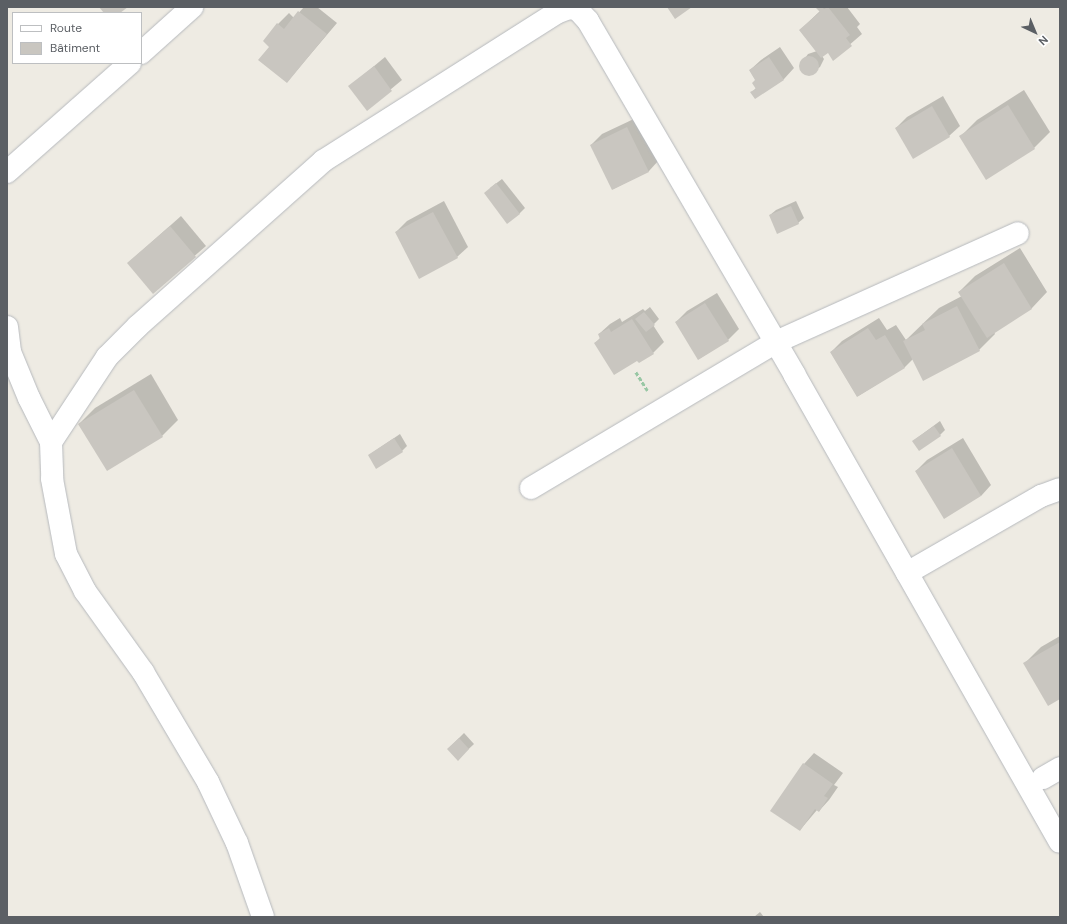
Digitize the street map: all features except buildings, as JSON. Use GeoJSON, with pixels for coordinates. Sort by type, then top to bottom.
{"type":"FeatureCollection","features":[{"type":"Feature","properties":{"kind":"street"},"geometry":{"type":"LineString","coordinates":[[142,52],[192,7]]}},
{"type":"Feature","properties":{"kind":"street"},"geometry":{"type":"LineString","coordinates":[[51,442],[107,357],[138,326],[323,161],[556,14],[569,8],[578,8],[588,20],[776,342],[1060,842]]}},
{"type":"Feature","properties":{"kind":"street"},"geometry":{"type":"LineString","coordinates":[[7,172],[129,64]]}},
{"type":"Feature","properties":{"kind":"street"},"geometry":{"type":"LineString","coordinates":[[531,488],[776,342],[1018,233]]}},
{"type":"Feature","properties":{"kind":"street"},"geometry":{"type":"LineString","coordinates":[[7,327],[10,352],[51,442],[52,479],[66,554],[85,591],[143,672],[208,782],[237,843],[264,917]]}},
{"type":"Feature","properties":{"kind":"street"},"geometry":{"type":"LineString","coordinates":[[907,573],[1041,496],[1060,489]]}}]}
